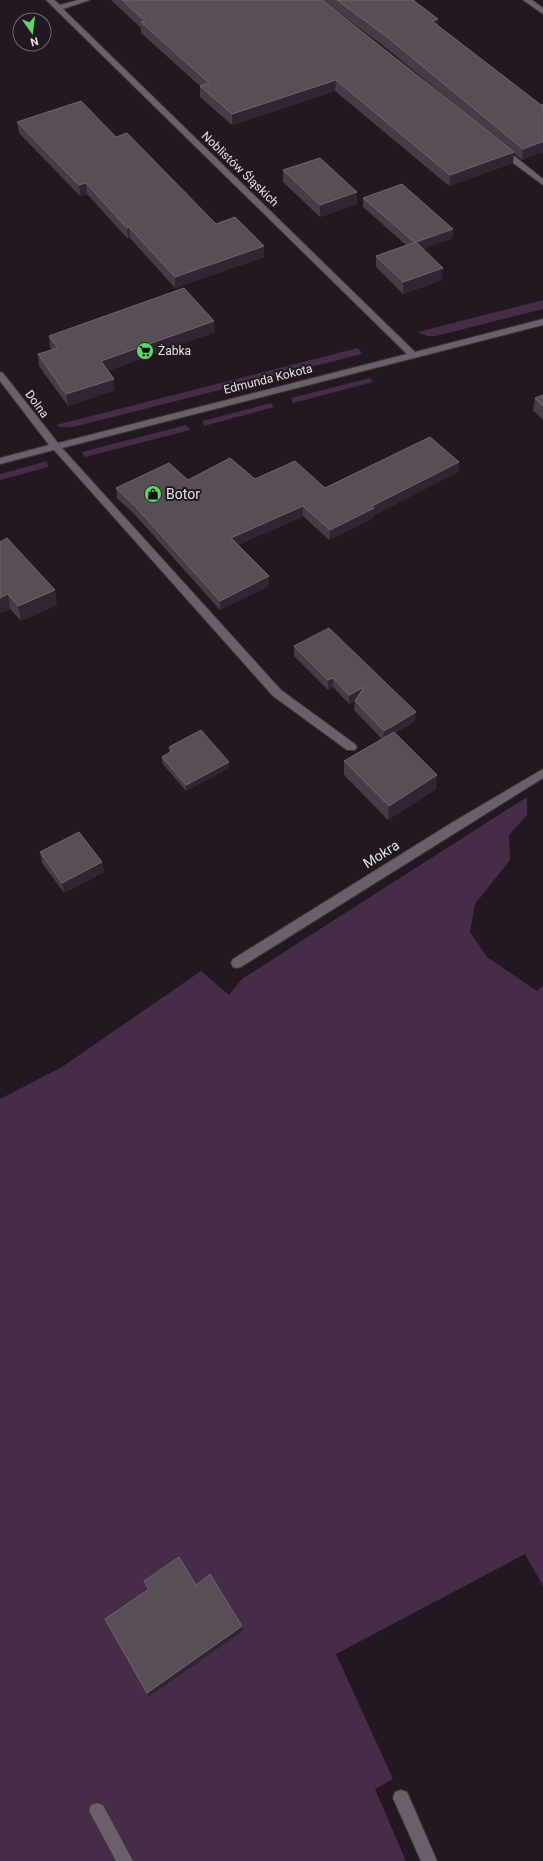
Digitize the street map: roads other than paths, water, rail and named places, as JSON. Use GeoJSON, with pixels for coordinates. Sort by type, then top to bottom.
{"type":"FeatureCollection","features":[{"type":"Feature","properties":{"kind":"street","name":"Noblistów Śląskich"},"geometry":{"type":"LineString","coordinates":[[50,0],[413,355]]}},
{"type":"Feature","properties":{"kind":"street"},"geometry":{"type":"LineString","coordinates":[[58,8],[86,0]]}},
{"type":"Feature","properties":{"kind":"street"},"geometry":{"type":"LineString","coordinates":[[526,0],[543,12]]}},
{"type":"Feature","properties":{"kind":"street"},"geometry":{"type":"LineString","coordinates":[[492,142],[543,183]]}},
{"type":"Feature","properties":{"kind":"street","name":"Edmunda Kokota"},"geometry":{"type":"LineString","coordinates":[[0,461],[543,322]]}},
{"type":"Feature","properties":{"kind":"street","name":"Dolna"},"geometry":{"type":"LineString","coordinates":[[0,375],[37,426],[55,447],[163,565],[242,656],[277,693],[351,747]]}},
{"type":"Feature","properties":{"kind":"street","name":"Mokra"},"geometry":{"type":"LineString","coordinates":[[237,963],[543,773]]}},
{"type":"Feature","properties":{"kind":"street"},"geometry":{"type":"LineString","coordinates":[[401,1798],[429,1861]]}},
{"type":"Feature","properties":{"kind":"street"},"geometry":{"type":"LineString","coordinates":[[97,1811],[125,1861]]}},
{"type":"Feature","properties":{"kind":"place","name":"Żabka"},"geometry":{"type":"Point","coordinates":[145,351]}},
{"type":"Feature","properties":{"kind":"place","name":"Botor"},"geometry":{"type":"Point","coordinates":[153,494]}}]}
